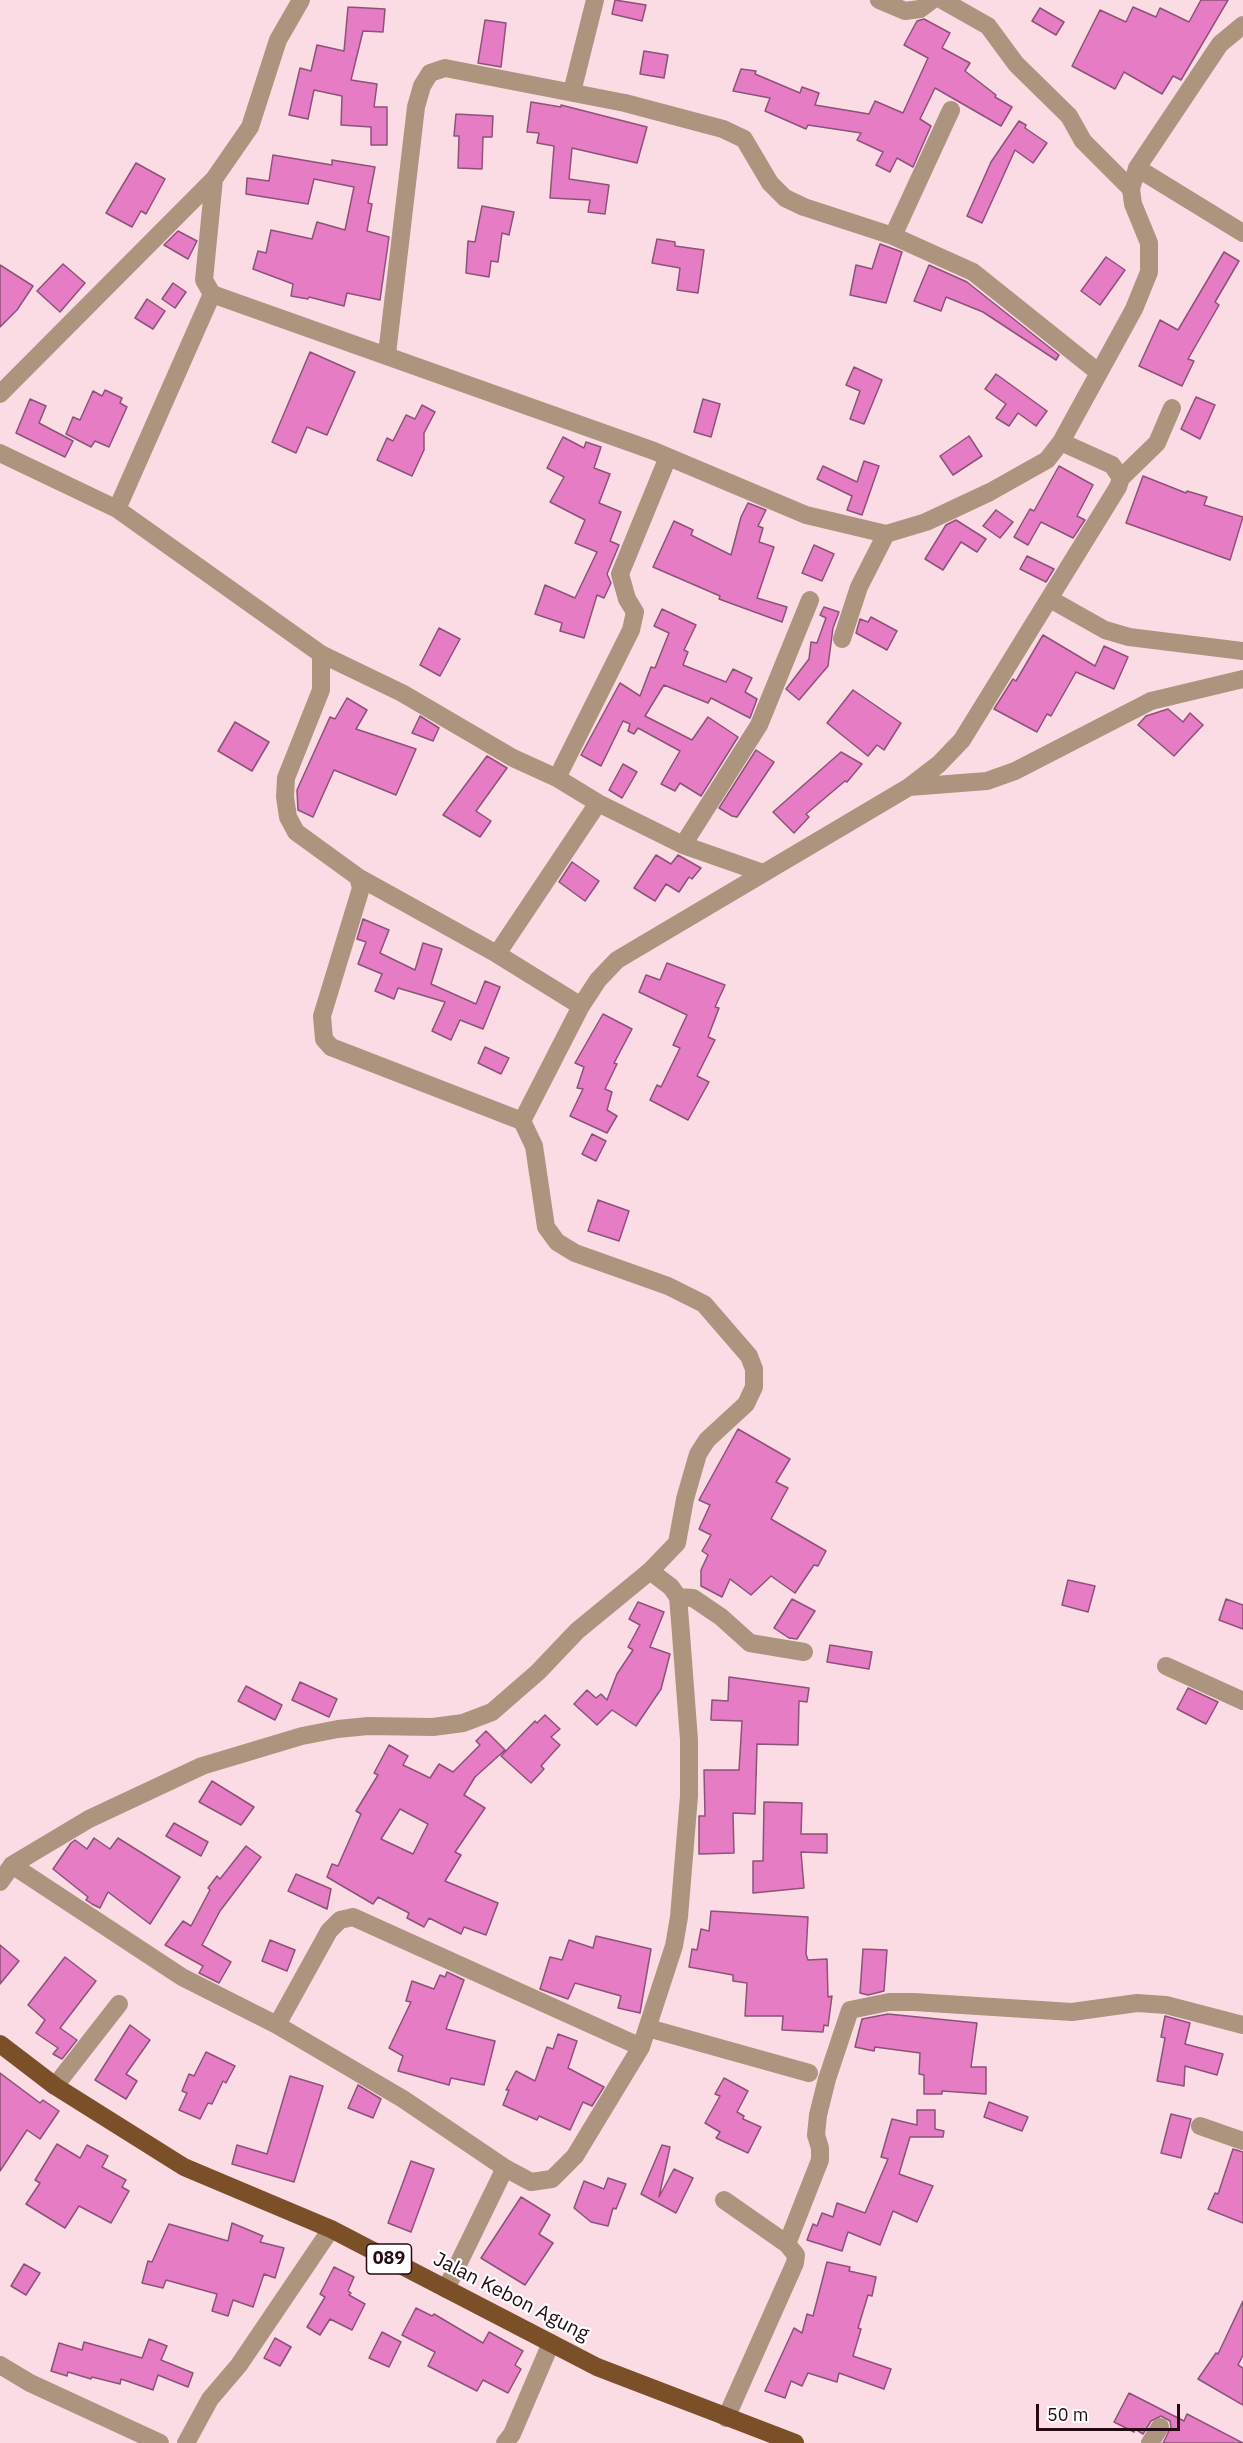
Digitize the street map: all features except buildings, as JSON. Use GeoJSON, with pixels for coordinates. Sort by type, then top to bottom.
{"type":"FeatureCollection","features":[{"type":"Feature","properties":{"kind":"main road","name":"Jalan Kebon Agung"},"geometry":{"type":"LineString","coordinates":[[0,2044],[55,2086],[184,2167],[331,2229],[597,2367],[795,2443]]}},
{"type":"Feature","properties":{"kind":"street"},"geometry":{"type":"LineString","coordinates":[[0,394],[214,179],[249,127],[278,40],[301,0]]}},
{"type":"Feature","properties":{"kind":"street"},"geometry":{"type":"LineString","coordinates":[[572,92],[595,0]]}},
{"type":"Feature","properties":{"kind":"street"},"geometry":{"type":"LineString","coordinates":[[879,0],[904,11],[920,9],[932,0]]}},
{"type":"Feature","properties":{"kind":"street"},"geometry":{"type":"LineString","coordinates":[[942,0],[988,26],[1016,64],[1069,116],[1083,141],[1131,189]]}},
{"type":"Feature","properties":{"kind":"street"},"geometry":{"type":"LineString","coordinates":[[214,179],[204,280],[212,294],[387,354],[668,457],[806,515],[886,534],[926,522],[990,492],[1047,460],[1061,442],[1134,309],[1149,272],[1149,243],[1133,204],[1131,189],[1137,168],[1220,44],[1243,25]]}},
{"type":"Feature","properties":{"kind":"street"},"geometry":{"type":"LineString","coordinates":[[387,354],[416,107],[422,86],[430,73],[445,68],[572,92],[723,129],[744,139],[770,183],[785,198],[804,207],[893,236],[973,272],[1098,372]]}},
{"type":"Feature","properties":{"kind":"street"},"geometry":{"type":"LineString","coordinates":[[893,236],[951,110]]}},
{"type":"Feature","properties":{"kind":"street"},"geometry":{"type":"LineString","coordinates":[[1137,168],[1243,232]]}},
{"type":"Feature","properties":{"kind":"street"},"geometry":{"type":"LineString","coordinates":[[117,509],[212,294]]}},
{"type":"Feature","properties":{"kind":"street"},"geometry":{"type":"LineString","coordinates":[[522,1121],[582,1006],[598,980],[617,960],[909,787],[939,764],[962,740],[1050,599],[1121,478],[1157,442],[1172,408]]}},
{"type":"Feature","properties":{"kind":"street"},"geometry":{"type":"LineString","coordinates":[[1061,442],[1112,465],[1121,478]]}},
{"type":"Feature","properties":{"kind":"street"},"geometry":{"type":"LineString","coordinates":[[0,453],[117,509],[321,654],[402,693],[513,758],[557,778],[598,803],[683,845],[763,873]]}},
{"type":"Feature","properties":{"kind":"street"},"geometry":{"type":"LineString","coordinates":[[557,778],[631,630],[635,612],[627,599],[620,574],[668,457]]}},
{"type":"Feature","properties":{"kind":"street"},"geometry":{"type":"LineString","coordinates":[[842,639],[859,587],[886,534]]}},
{"type":"Feature","properties":{"kind":"street"},"geometry":{"type":"LineString","coordinates":[[1050,599],[1105,630],[1129,637],[1243,651]]}},
{"type":"Feature","properties":{"kind":"street"},"geometry":{"type":"LineString","coordinates":[[683,845],[759,725],[810,600]]}},
{"type":"Feature","properties":{"kind":"street"},"geometry":{"type":"LineString","coordinates":[[321,654],[321,690],[286,778],[285,797],[288,817],[296,832],[358,877],[497,954],[582,1006]]}},
{"type":"Feature","properties":{"kind":"street"},"geometry":{"type":"LineString","coordinates":[[909,787],[987,781],[1015,771],[1152,701],[1243,679]]}},
{"type":"Feature","properties":{"kind":"street"},"geometry":{"type":"LineString","coordinates":[[497,954],[598,803]]}},
{"type":"Feature","properties":{"kind":"street"},"geometry":{"type":"LineString","coordinates":[[0,1882],[12,1865],[89,1818],[202,1766],[302,1736],[338,1729],[368,1726],[433,1727],[463,1723],[492,1712],[538,1672],[577,1631],[650,1571],[677,1543],[685,1499],[698,1454],[707,1440],[746,1404],[754,1387],[754,1369],[749,1356],[704,1304],[668,1286],[575,1254],[557,1242],[546,1227],[534,1146],[522,1121],[331,1047],[324,1040],[322,1016],[359,898],[358,877]]}},
{"type":"Feature","properties":{"kind":"street"},"geometry":{"type":"LineString","coordinates":[[12,1865],[182,1977],[277,2025],[403,2099],[505,2168],[531,2182],[552,2180],[585,2142],[641,2047],[674,1946],[679,1917],[688,1807],[689,1740],[678,1597],[671,1587],[650,1571]]}},
{"type":"Feature","properties":{"kind":"street"},"geometry":{"type":"LineString","coordinates":[[678,1597],[693,1598],[721,1617],[750,1643],[804,1652]]}},
{"type":"Feature","properties":{"kind":"street"},"geometry":{"type":"LineString","coordinates":[[1166,1666],[1243,1701]]}},
{"type":"Feature","properties":{"kind":"street"},"geometry":{"type":"LineString","coordinates":[[277,2025],[329,1931],[340,1920],[353,1917],[641,2047]]}},
{"type":"Feature","properties":{"kind":"street"},"geometry":{"type":"LineString","coordinates":[[787,2244],[820,2160],[820,2148],[816,2135],[818,2115],[827,2079],[850,2010],[859,2006],[889,2002],[914,2002],[1072,2012],[1137,2003],[1166,2005],[1243,2025]]}},
{"type":"Feature","properties":{"kind":"street"},"geometry":{"type":"LineString","coordinates":[[55,2086],[119,2004]]}},
{"type":"Feature","properties":{"kind":"street"},"geometry":{"type":"LineString","coordinates":[[648,2028],[809,2073]]}},
{"type":"Feature","properties":{"kind":"street"},"geometry":{"type":"LineString","coordinates":[[1200,2126],[1243,2141]]}},
{"type":"Feature","properties":{"kind":"street"},"geometry":{"type":"LineString","coordinates":[[446,2289],[505,2168]]}},
{"type":"Feature","properties":{"kind":"street"},"geometry":{"type":"LineString","coordinates":[[724,2200],[787,2244],[796,2255],[795,2264],[726,2418]]}},
{"type":"Feature","properties":{"kind":"street"},"geometry":{"type":"LineString","coordinates":[[186,2443],[210,2399],[239,2365],[331,2229]]}},
{"type":"Feature","properties":{"kind":"street"},"geometry":{"type":"LineString","coordinates":[[505,2443],[512,2434],[551,2343]]}},
{"type":"Feature","properties":{"kind":"street"},"geometry":{"type":"LineString","coordinates":[[0,2365],[30,2383],[160,2443]]}},
{"type":"Feature","properties":{"kind":"street"},"geometry":{"type":"LineString","coordinates":[[1150,2443],[1160,2427]]}}]}
